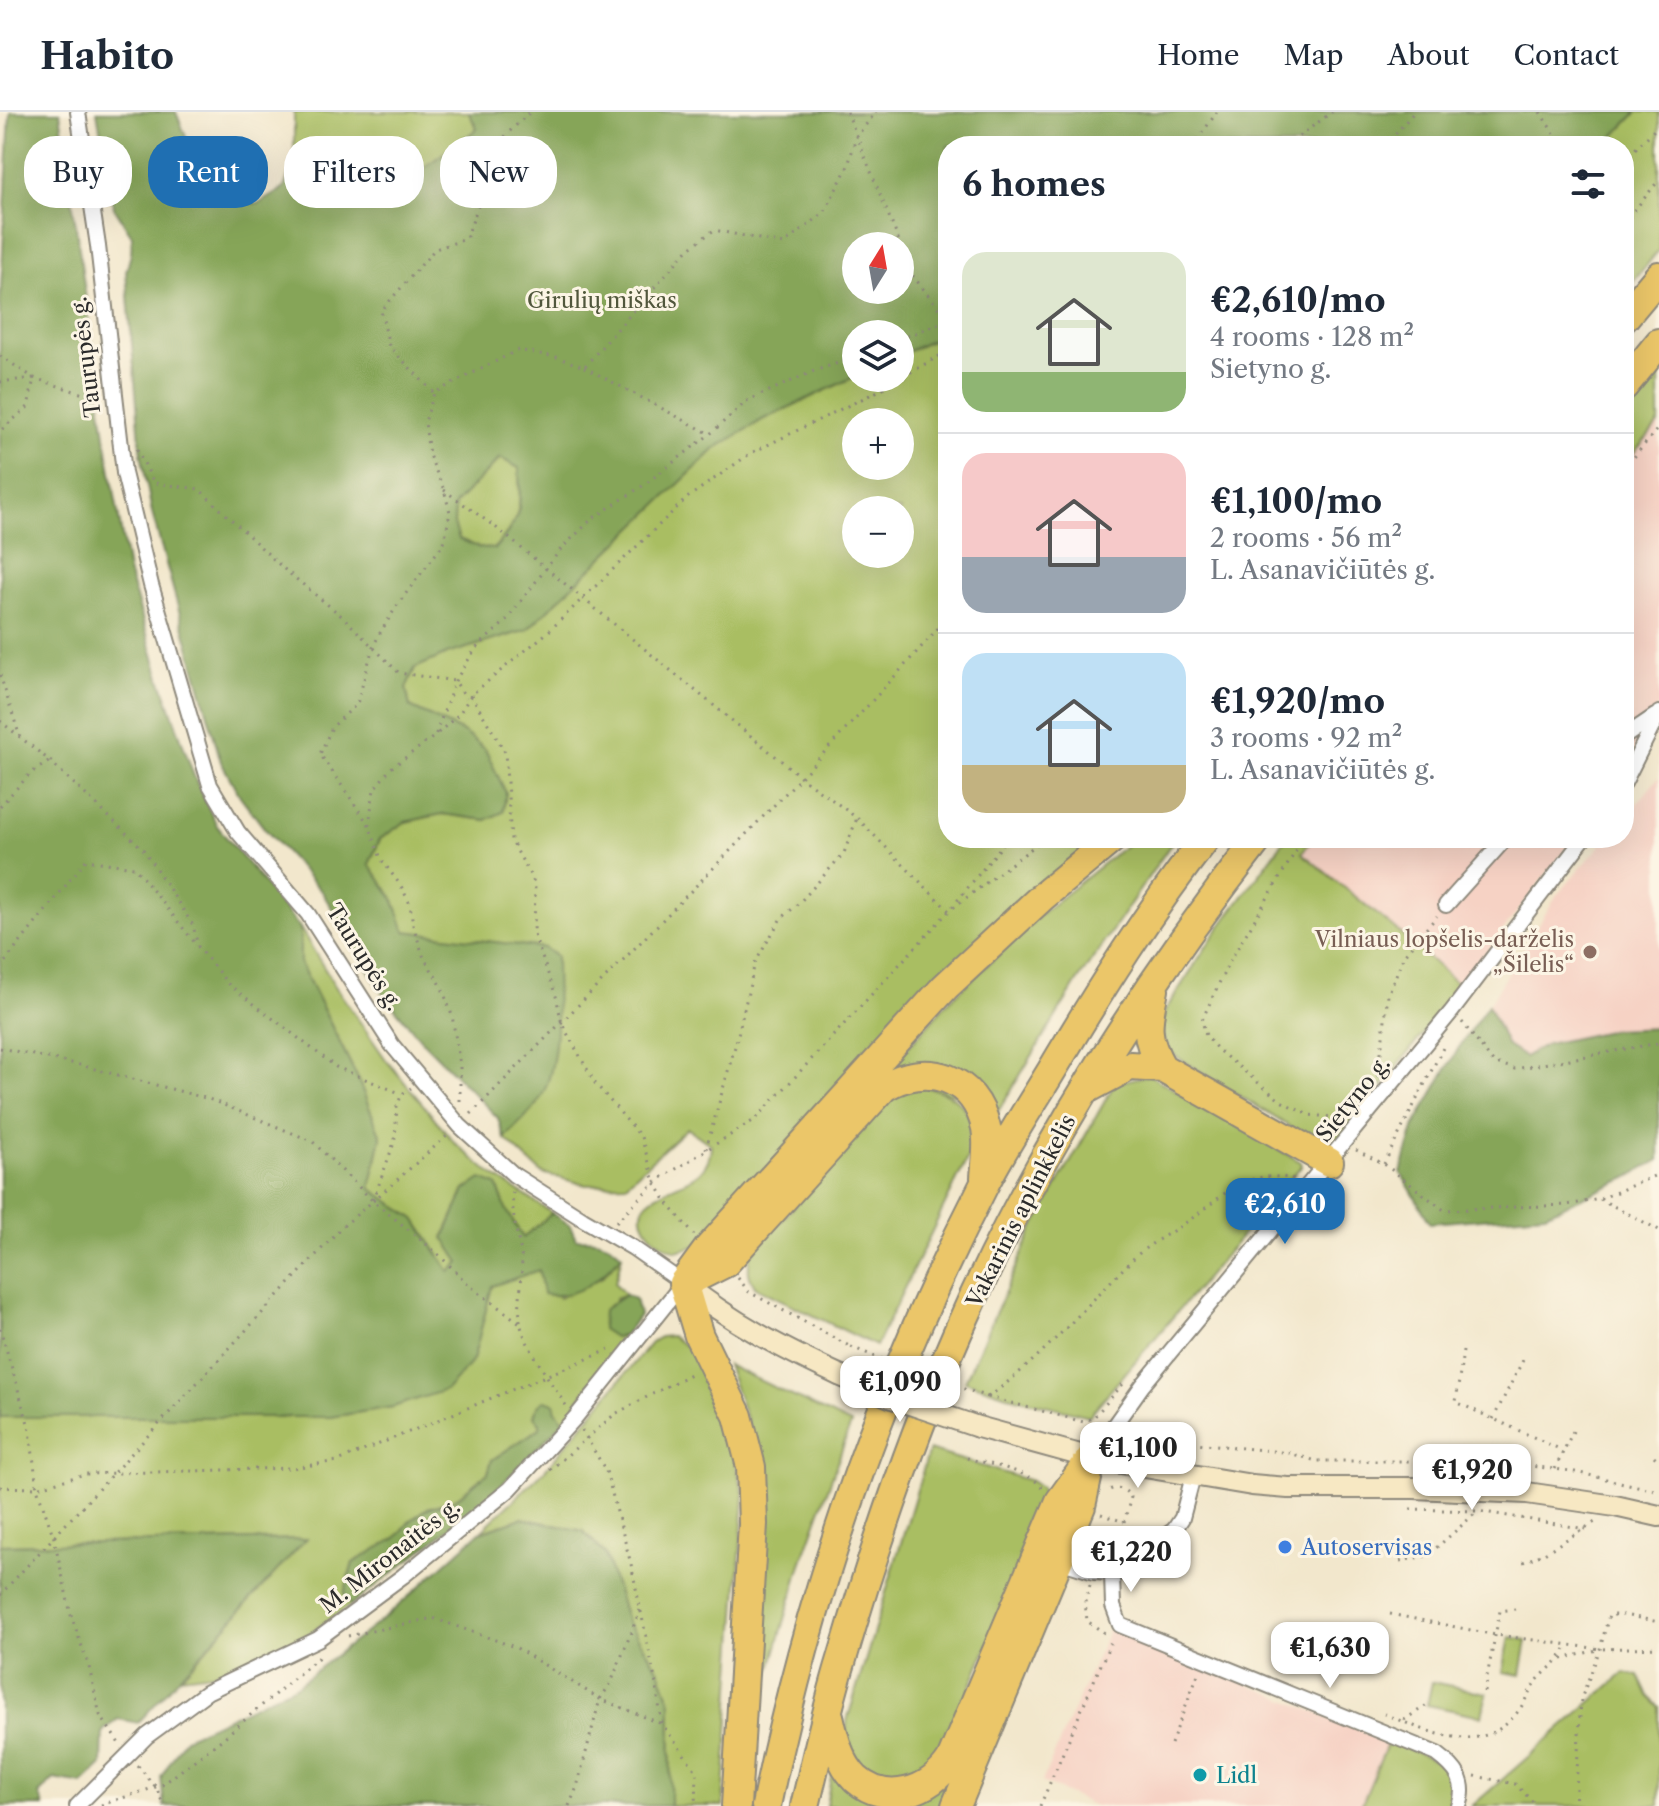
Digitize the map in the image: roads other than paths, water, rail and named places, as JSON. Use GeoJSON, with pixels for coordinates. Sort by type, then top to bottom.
{"type":"FeatureCollection","features":[{"type":"Feature","properties":{"kind":"highway"},"geometry":{"type":"LineString","coordinates":[[1634,306],[1659,276]]}},
{"type":"Feature","properties":{"kind":"highway"},"geometry":{"type":"LineString","coordinates":[[1634,374],[1659,343]]}},
{"type":"Feature","properties":{"kind":"highway"},"geometry":{"type":"LineString","coordinates":[[716,1256],[945,987],[1042,897],[1101,848]]}},
{"type":"Feature","properties":{"kind":"highway","name":"Vakarinis aplinkkelis"},"geometry":{"type":"LineString","coordinates":[[766,1806],[801,1651],[834,1540],[932,1294],[985,1183],[1095,997],[1199,848]]}},
{"type":"Feature","properties":{"kind":"highway","name":"Vakarinis aplinkkelis"},"geometry":{"type":"LineString","coordinates":[[805,1806],[841,1662],[874,1552],[912,1446],[958,1333],[1032,1180],[1084,1091],[1157,975],[1252,848]]}},
{"type":"Feature","properties":{"kind":"highway"},"geometry":{"type":"LineString","coordinates":[[1157,975],[1147,1026],[1150,1047],[1162,1068]]}},
{"type":"Feature","properties":{"kind":"highway"},"geometry":{"type":"LineString","coordinates":[[1084,1091],[1130,1066],[1162,1068],[1337,1153]]}},
{"type":"Feature","properties":{"kind":"highway"},"geometry":{"type":"LineString","coordinates":[[736,1806],[753,1524],[751,1467],[738,1416],[699,1336],[683,1283],[716,1256],[884,1087],[912,1074],[936,1075],[950,1080],[972,1097],[987,1131],[985,1183]]}},
{"type":"Feature","properties":{"kind":"highway"},"geometry":{"type":"LineString","coordinates":[[829,1712],[836,1746],[847,1768],[866,1786],[891,1794],[905,1794],[928,1786],[937,1779],[951,1760],[1060,1501],[1091,1458]]}},
{"type":"Feature","properties":{"kind":"highway"},"geometry":{"type":"LineString","coordinates":[[956,1806],[1081,1506],[1091,1458]]}},
{"type":"Feature","properties":{"kind":"main road","name":"Taurupės g."},"geometry":{"type":"LineString","coordinates":[[683,1283],[715,1310],[769,1342],[892,1398],[978,1427],[1091,1458],[1193,1476],[1288,1488],[1414,1488],[1527,1493],[1659,1516]]}},
{"type":"Feature","properties":{"kind":"street","name":"Taurupės g."},"geometry":{"type":"LineString","coordinates":[[78,112],[98,246],[124,473],[210,785],[238,832],[308,914],[367,1008],[421,1082],[460,1126],[514,1175],[633,1248],[683,1283]]}},
{"type":"Feature","properties":{"kind":"street"},"geometry":{"type":"LineString","coordinates":[[1634,730],[1657,714]]}},
{"type":"Feature","properties":{"kind":"street"},"geometry":{"type":"LineString","coordinates":[[1634,762],[1657,714]]}},
{"type":"Feature","properties":{"kind":"street"},"geometry":{"type":"LineString","coordinates":[[1446,905],[1497,848]]}},
{"type":"Feature","properties":{"kind":"street","name":"Sietyno g."},"geometry":{"type":"LineString","coordinates":[[1091,1458],[1142,1386],[1365,1119],[1576,848]]}},
{"type":"Feature","properties":{"kind":"street","name":"M. Mironaitės g."},"geometry":{"type":"LineString","coordinates":[[77,1806],[147,1736],[207,1692],[318,1639],[358,1611],[510,1489],[575,1418],[683,1283]]}},
{"type":"Feature","properties":{"kind":"street"},"geometry":{"type":"LineString","coordinates":[[1059,1561],[1094,1572],[1112,1573],[1174,1530],[1182,1518],[1193,1476]]}},
{"type":"Feature","properties":{"kind":"street"},"geometry":{"type":"LineString","coordinates":[[1112,1573],[1113,1606],[1120,1625],[1437,1754],[1460,1774],[1463,1790],[1459,1806]]}},
{"type":"Feature","properties":{"kind":"place","name":"Vilniaus lopšelis-darželis „Šilelis“"},"geometry":{"type":"Point","coordinates":[1590,952]}},
{"type":"Feature","properties":{"kind":"place","name":"Autoservisas"},"geometry":{"type":"Point","coordinates":[1285,1547]}},
{"type":"Feature","properties":{"kind":"place","name":"Lidl"},"geometry":{"type":"Point","coordinates":[1200,1775]}},
{"type":"Feature","properties":{"kind":"park label","name":"Girulių miškas"},"geometry":{"type":"Point","coordinates":[602,300]}}]}
